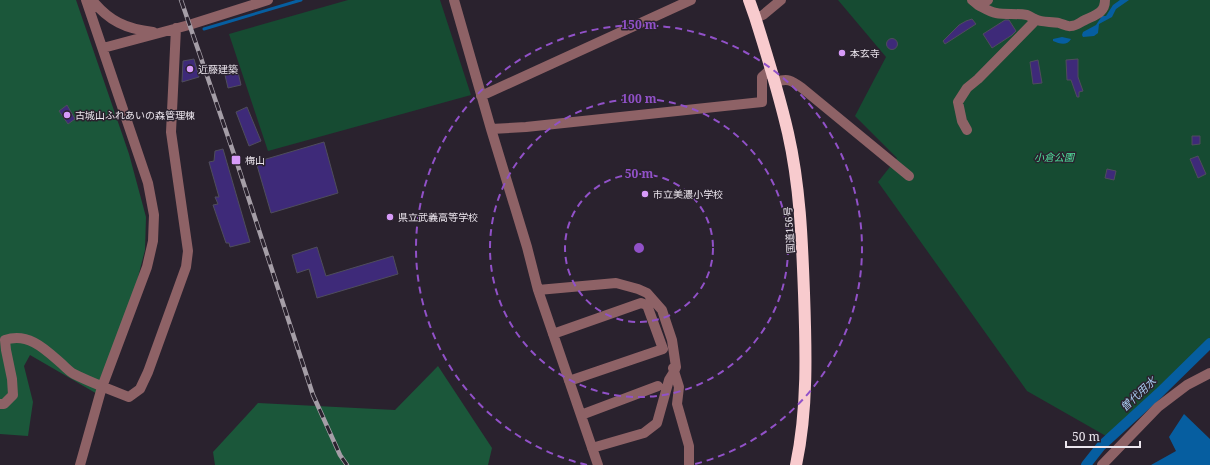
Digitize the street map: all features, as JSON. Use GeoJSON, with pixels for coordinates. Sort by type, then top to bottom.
{"type":"FeatureCollection","features":[{"type":"Feature","properties":{"kind":"highway","name":"国道156号"},"geometry":{"type":"LineString","coordinates":[[749,0],[775,82],[788,134],[795,169],[802,224],[806,352],[802,418],[796,465]]}},
{"type":"Feature","properties":{"kind":"street"},"geometry":{"type":"LineString","coordinates":[[80,465],[102,387],[148,267],[153,241],[154,216],[148,183],[86,0]]}},
{"type":"Feature","properties":{"kind":"street"},"geometry":{"type":"LineString","coordinates":[[92,0],[100,10],[121,25],[141,31],[159,33]]}},
{"type":"Feature","properties":{"kind":"street"},"geometry":{"type":"LineString","coordinates":[[103,48],[159,33],[267,0]]}},
{"type":"Feature","properties":{"kind":"street"},"geometry":{"type":"LineString","coordinates":[[454,0],[490,129],[527,247],[538,290],[598,465]]}},
{"type":"Feature","properties":{"kind":"street"},"geometry":{"type":"LineString","coordinates":[[481,96],[691,0]]}},
{"type":"Feature","properties":{"kind":"street"},"geometry":{"type":"LineString","coordinates":[[755,17],[763,15],[781,0]]}},
{"type":"Feature","properties":{"kind":"street"},"geometry":{"type":"LineString","coordinates":[[975,3],[988,0]]}},
{"type":"Feature","properties":{"kind":"street"},"geometry":{"type":"LineString","coordinates":[[975,3],[994,13],[1031,16],[1034,19],[1062,23],[1069,27],[1077,25],[1084,20],[1101,13],[1105,0]]}},
{"type":"Feature","properties":{"kind":"street"},"geometry":{"type":"LineString","coordinates":[[967,130],[962,121],[958,102],[966,88],[978,79],[1034,23],[1034,19]]}},
{"type":"Feature","properties":{"kind":"street"},"geometry":{"type":"LineString","coordinates":[[0,404],[4,404],[13,395],[12,379],[6,350],[6,340],[13,338],[25,338],[36,343],[73,373],[102,387],[129,397],[140,389],[148,372],[186,267],[188,251],[171,132],[176,28]]}},
{"type":"Feature","properties":{"kind":"street"},"geometry":{"type":"LineString","coordinates":[[490,129],[526,128],[762,102],[762,76],[771,69]]}},
{"type":"Feature","properties":{"kind":"street"},"geometry":{"type":"LineString","coordinates":[[775,82],[784,79],[792,81],[802,88],[909,176]]}},
{"type":"Feature","properties":{"kind":"street"},"geometry":{"type":"LineString","coordinates":[[538,290],[616,283],[648,293],[662,310],[665,317],[672,340],[676,366],[674,372],[668,380],[656,423],[644,433],[592,448]]}},
{"type":"Feature","properties":{"kind":"street"},"geometry":{"type":"LineString","coordinates":[[553,334],[641,303],[646,305],[663,349],[569,382]]}},
{"type":"Feature","properties":{"kind":"street"},"geometry":{"type":"LineString","coordinates":[[657,334],[663,334],[679,387],[677,404],[689,446],[688,465]]}},
{"type":"Feature","properties":{"kind":"street"},"geometry":{"type":"LineString","coordinates":[[1102,465],[1158,407],[1187,385],[1210,373]]}},
{"type":"Feature","properties":{"kind":"street"},"geometry":{"type":"LineString","coordinates":[[581,415],[658,386]]}},
{"type":"Feature","properties":{"kind":"green space"},"geometry":{"type":"Polygon","coordinates":[[[0,0],[76,0],[129,154],[146,217],[145,250],[137,281],[99,395],[30,355],[24,366],[33,402],[28,436],[0,434],[0,0]]]}},
{"type":"Feature","properties":{"kind":"green space"},"geometry":{"type":"Polygon","coordinates":[[[348,0],[440,0],[471,95],[268,151],[229,34],[348,0]]]}},
{"type":"Feature","properties":{"kind":"green space","name":"小倉公園"},"geometry":{"type":"Polygon","coordinates":[[[838,0],[1210,0],[1210,348],[1113,440],[1027,391],[878,182],[897,158],[855,116],[886,57],[838,0]]]}},
{"type":"Feature","properties":{"kind":"green space"},"geometry":{"type":"Polygon","coordinates":[[[438,366],[492,448],[488,465],[215,465],[213,452],[258,403],[395,410],[438,366]]]}},
{"type":"Feature","properties":{"kind":"water"},"geometry":{"type":"Polygon","coordinates":[[[1120,0],[1129,0],[1116,9],[1112,17],[1099,24],[1098,33],[1094,36],[1083,37],[1083,32],[1096,25],[1102,16],[1106,16],[1113,5],[1120,0]]]}},
{"type":"Feature","properties":{"kind":"water"},"geometry":{"type":"Polygon","coordinates":[[[1062,37],[1071,39],[1065,44],[1053,41],[1053,39],[1062,37]]]}},
{"type":"Feature","properties":{"kind":"water"},"geometry":{"type":"Polygon","coordinates":[[[1184,414],[1210,439],[1210,465],[1151,465],[1176,451],[1169,437],[1184,414]]]}},
{"type":"Feature","properties":{"kind":"building"},"geometry":{"type":"Polygon","coordinates":[[[972,19],[976,24],[945,44],[943,41],[959,25],[972,19]]]}},
{"type":"Feature","properties":{"kind":"building"},"geometry":{"type":"Polygon","coordinates":[[[1005,20],[1009,20],[1016,31],[992,48],[983,34],[1005,20]]]}},
{"type":"Feature","properties":{"kind":"building"},"geometry":{"type":"Polygon","coordinates":[[[890,39],[894,39],[896,40],[896,48],[890,49],[887,46],[887,42],[890,39]]]}},
{"type":"Feature","properties":{"kind":"building","name":"近藤建築"},"geometry":{"type":"Polygon","coordinates":[[[194,59],[199,77],[182,82],[183,61],[194,59]]]}},
{"type":"Feature","properties":{"kind":"building"},"geometry":{"type":"Polygon","coordinates":[[[1078,59],[1078,77],[1083,91],[1079,92],[1079,97],[1077,97],[1071,80],[1067,80],[1066,60],[1078,59]]]}},
{"type":"Feature","properties":{"kind":"building"},"geometry":{"type":"Polygon","coordinates":[[[1038,60],[1042,83],[1033,84],[1030,62],[1038,60]]]}},
{"type":"Feature","properties":{"kind":"building"},"geometry":{"type":"Polygon","coordinates":[[[238,72],[241,85],[228,88],[225,75],[238,72]]]}},
{"type":"Feature","properties":{"kind":"building","name":"古城山ふれあいの森管理棟"},"geometry":{"type":"Polygon","coordinates":[[[67,105],[75,119],[68,124],[59,111],[67,105]]]}},
{"type":"Feature","properties":{"kind":"building"},"geometry":{"type":"Polygon","coordinates":[[[247,107],[261,141],[249,146],[236,112],[247,107]]]}},
{"type":"Feature","properties":{"kind":"building"},"geometry":{"type":"Polygon","coordinates":[[[1192,136],[1200,136],[1200,144],[1192,145],[1192,136]]]}},
{"type":"Feature","properties":{"kind":"building"},"geometry":{"type":"Polygon","coordinates":[[[324,142],[338,193],[271,213],[256,162],[324,142]]]}},
{"type":"Feature","properties":{"kind":"building"},"geometry":{"type":"Polygon","coordinates":[[[223,149],[250,242],[230,247],[229,243],[226,243],[213,205],[218,204],[215,197],[219,197],[209,162],[214,161],[215,151],[223,149]]]}},
{"type":"Feature","properties":{"kind":"building"},"geometry":{"type":"Polygon","coordinates":[[[1198,156],[1206,174],[1198,178],[1190,159],[1198,156]]]}},
{"type":"Feature","properties":{"kind":"building"},"geometry":{"type":"Polygon","coordinates":[[[1107,169],[1116,171],[1114,180],[1105,178],[1107,169]]]}},
{"type":"Feature","properties":{"kind":"building"},"geometry":{"type":"Polygon","coordinates":[[[317,247],[326,276],[393,256],[398,274],[317,298],[309,269],[297,273],[292,255],[317,247]]]}},
{"type":"Feature","properties":{"kind":"waterway"},"geometry":{"type":"LineString","coordinates":[[204,29],[301,0]]}},
{"type":"Feature","properties":{"kind":"waterway","name":"曽代用水"},"geometry":{"type":"LineString","coordinates":[[1086,465],[1101,446],[1159,393],[1210,343]]}},
{"type":"Feature","properties":{"kind":"railway"},"geometry":{"type":"LineString","coordinates":[[181,0],[236,160],[313,395],[340,455],[347,465]]}},
{"type":"Feature","properties":{"kind":"place","name":"本玄寺"},"geometry":{"type":"Point","coordinates":[842,53]}},
{"type":"Feature","properties":{"kind":"place","name":"近藤建築"},"geometry":{"type":"Point","coordinates":[190,69]}},
{"type":"Feature","properties":{"kind":"place","name":"古城山ふれあいの森管理棟"},"geometry":{"type":"Point","coordinates":[67,115]}},
{"type":"Feature","properties":{"kind":"place","name":"梅山"},"geometry":{"type":"Point","coordinates":[236,160]}},
{"type":"Feature","properties":{"kind":"place","name":"市立美濃小学校"},"geometry":{"type":"Point","coordinates":[645,194]}},
{"type":"Feature","properties":{"kind":"place","name":"県立武義高等学校"},"geometry":{"type":"Point","coordinates":[390,217]}}]}
